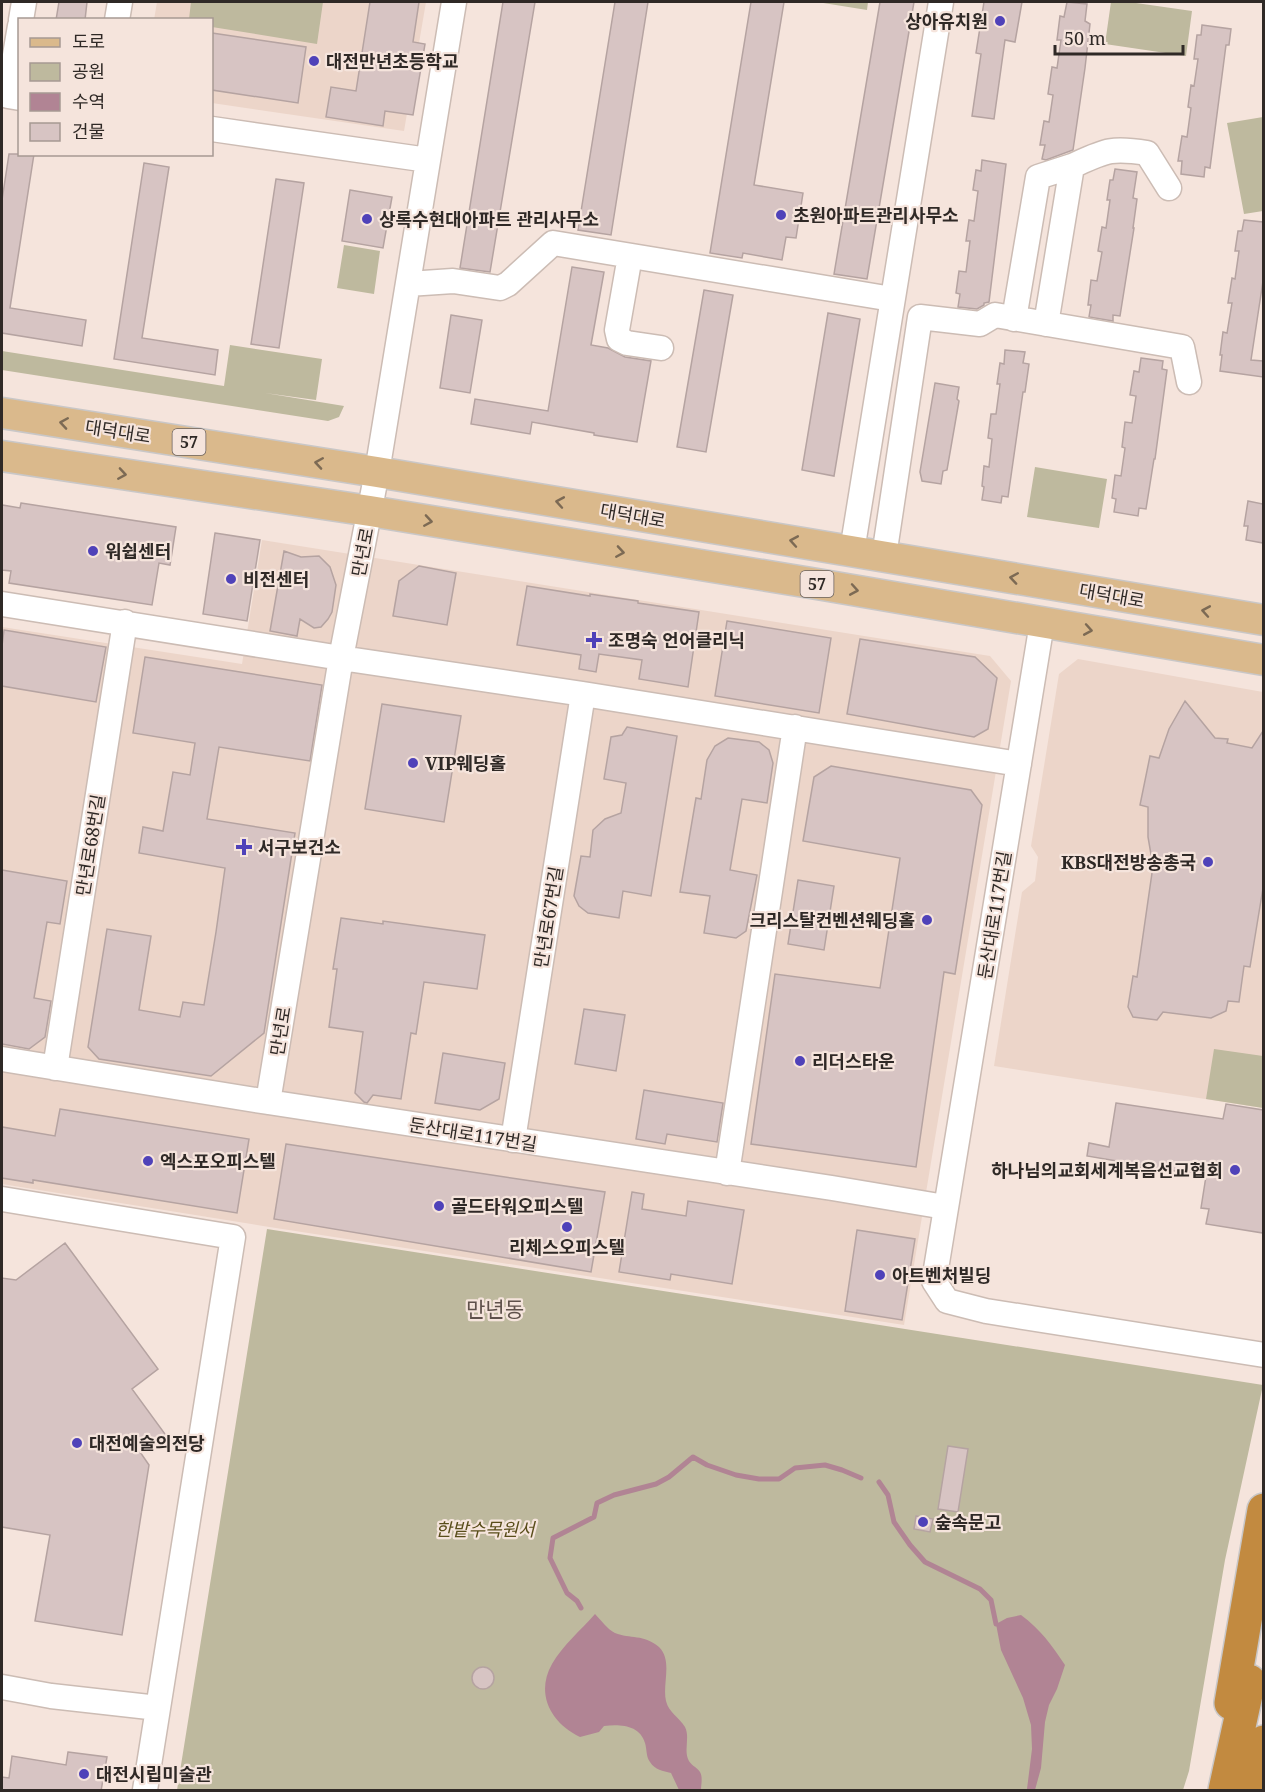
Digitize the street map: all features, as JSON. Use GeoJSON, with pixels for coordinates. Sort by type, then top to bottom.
{"type":"FeatureCollection","features":[{"type":"Feature","properties":{"kind":"highway"},"geometry":{"type":"LineString","coordinates":[[1215,1787],[1263,1510]]}},
{"type":"Feature","properties":{"kind":"highway"},"geometry":{"type":"LineString","coordinates":[[1231,1703],[1261,1622]]}},
{"type":"Feature","properties":{"kind":"highway"},"geometry":{"type":"LineString","coordinates":[[1215,1787],[1261,1622]]}},
{"type":"Feature","properties":{"kind":"highway"},"geometry":{"type":"LineString","coordinates":[[1253,1791],[1263,1742]]}},
{"type":"Feature","properties":{"kind":"main road","name":"대덕대로"},"geometry":{"type":"LineString","coordinates":[[2,413],[377,472],[1263,620]]}},
{"type":"Feature","properties":{"kind":"main road","name":"57"},"geometry":{"type":"LineString","coordinates":[[2,456],[811,583],[1263,660]]}},
{"type":"Feature","properties":{"kind":"street"},"geometry":{"type":"LineString","coordinates":[[21,18],[24,2]]}},
{"type":"Feature","properties":{"kind":"street"},"geometry":{"type":"LineString","coordinates":[[117,18],[120,2]]}},
{"type":"Feature","properties":{"kind":"street","name":"만년로"},"geometry":{"type":"LineString","coordinates":[[268,1102],[341,658],[377,472],[454,2]]}},
{"type":"Feature","properties":{"kind":"street"},"geometry":{"type":"LineString","coordinates":[[852,551],[941,2]]}},
{"type":"Feature","properties":{"kind":"street"},"geometry":{"type":"LineString","coordinates":[[18,38],[8,96],[18,98]]}},
{"type":"Feature","properties":{"kind":"street"},"geometry":{"type":"LineString","coordinates":[[213,129],[428,160]]}},
{"type":"Feature","properties":{"kind":"street"},"geometry":{"type":"LineString","coordinates":[[1014,319],[1038,177],[1072,166],[1106,150],[1123,149],[1147,153],[1169,188]]}},
{"type":"Feature","properties":{"kind":"street"},"geometry":{"type":"LineString","coordinates":[[1046,324],[1072,166]]}},
{"type":"Feature","properties":{"kind":"street"},"geometry":{"type":"LineString","coordinates":[[408,284],[453,281],[500,288],[508,284],[553,243],[892,299]]}},
{"type":"Feature","properties":{"kind":"street"},"geometry":{"type":"LineString","coordinates":[[630,256],[617,330],[619,339],[627,343],[661,348]]}},
{"type":"Feature","properties":{"kind":"street"},"geometry":{"type":"LineString","coordinates":[[884,556],[921,317],[980,324],[995,315],[1182,347],[1189,382]]}},
{"type":"Feature","properties":{"kind":"street"},"geometry":{"type":"LineString","coordinates":[[2,604],[341,658],[582,693],[1019,764]]}},
{"type":"Feature","properties":{"kind":"street","name":"만년로68번길"},"geometry":{"type":"LineString","coordinates":[[56,1068],[125,622]]}},
{"type":"Feature","properties":{"kind":"street","name":"둔산대로117번길"},"geometry":{"type":"LineString","coordinates":[[1042,622],[934,1281],[947,1301],[986,1311],[1263,1355]]}},
{"type":"Feature","properties":{"kind":"street","name":"만년로67번길"},"geometry":{"type":"LineString","coordinates":[[513,1140],[582,693]]}},
{"type":"Feature","properties":{"kind":"street"},"geometry":{"type":"LineString","coordinates":[[727,1173],[795,727]]}},
{"type":"Feature","properties":{"kind":"street","name":"둔산대로117번길"},"geometry":{"type":"LineString","coordinates":[[2,1059],[945,1207]]}},
{"type":"Feature","properties":{"kind":"street"},"geometry":{"type":"LineString","coordinates":[[2,1199],[232,1237],[144,1791]]}},
{"type":"Feature","properties":{"kind":"street"},"geometry":{"type":"LineString","coordinates":[[2,1687],[51,1696],[158,1708]]}},
{"type":"Feature","properties":{"kind":"shaded area","name":"대전만년초등학교"},"geometry":{"type":"Polygon","coordinates":[[[157,2],[426,2],[404,131],[213,103],[213,18],[154,18],[157,2]]]}},
{"type":"Feature","properties":{"kind":"shaded area"},"geometry":{"type":"Polygon","coordinates":[[[262,540],[990,656],[1011,681],[904,1325],[2,1184],[2,627],[242,664],[262,540]]]}},
{"type":"Feature","properties":{"kind":"shaded area"},"geometry":{"type":"Polygon","coordinates":[[[1078,659],[1263,692],[1263,1108],[994,1066],[1022,892],[1035,881],[1038,857],[1031,846],[1059,674],[1078,659]]]}},
{"type":"Feature","properties":{"kind":"green space"},"geometry":{"type":"Polygon","coordinates":[[[191,2],[323,2],[317,44],[213,27],[213,18],[189,18],[191,2]]]}},
{"type":"Feature","properties":{"kind":"green space"},"geometry":{"type":"Polygon","coordinates":[[[817,2],[868,2],[867,10],[817,2]]]}},
{"type":"Feature","properties":{"kind":"green space"},"geometry":{"type":"Polygon","coordinates":[[[1111,2],[1129,2],[1192,11],[1186,56],[1105,44],[1111,2]]]}},
{"type":"Feature","properties":{"kind":"green space"},"geometry":{"type":"Polygon","coordinates":[[[1263,117],[1263,211],[1244,214],[1227,123],[1263,117]]]}},
{"type":"Feature","properties":{"kind":"green space"},"geometry":{"type":"Polygon","coordinates":[[[344,245],[380,251],[374,294],[337,288],[344,245]]]}},
{"type":"Feature","properties":{"kind":"green space"},"geometry":{"type":"Polygon","coordinates":[[[230,345],[322,359],[316,400],[265,393],[344,406],[339,417],[328,421],[2,370],[2,351],[224,386],[230,345]]]}},
{"type":"Feature","properties":{"kind":"green space"},"geometry":{"type":"Polygon","coordinates":[[[1035,467],[1107,479],[1099,528],[1027,517],[1035,467]]]}},
{"type":"Feature","properties":{"kind":"green space"},"geometry":{"type":"Polygon","coordinates":[[[1214,1049],[1263,1056],[1263,1108],[1206,1099],[1214,1049]]]}},
{"type":"Feature","properties":{"kind":"green space","name":"한밭수목원서"},"geometry":{"type":"Polygon","coordinates":[[[267,1229],[1263,1385],[1225,1560],[1189,1771],[1183,1790],[177,1790],[267,1229]]]}},
{"type":"Feature","properties":{"kind":"water"},"geometry":{"type":"Polygon","coordinates":[[[595,1614],[615,1633],[648,1640],[659,1647],[663,1653],[666,1666],[666,1701],[669,1709],[685,1727],[687,1755],[689,1761],[701,1774],[701,1790],[679,1790],[671,1773],[652,1765],[642,1737],[634,1729],[616,1725],[604,1726],[599,1732],[580,1737],[561,1724],[554,1716],[546,1697],[547,1675],[561,1650],[595,1614]]]}},
{"type":"Feature","properties":{"kind":"water"},"geometry":{"type":"Polygon","coordinates":[[[1021,1615],[1045,1638],[1065,1665],[1049,1705],[1045,1722],[1041,1768],[1035,1790],[1027,1789],[1032,1749],[1031,1725],[1023,1698],[1001,1650],[996,1624],[1007,1618],[1021,1615]]]}},
{"type":"Feature","properties":{"kind":"building"},"geometry":{"type":"Polygon","coordinates":[[[59,2],[87,2],[85,18],[56,18],[59,2]]]}},
{"type":"Feature","properties":{"kind":"building"},"geometry":{"type":"Polygon","coordinates":[[[370,2],[419,2],[413,42],[425,44],[413,115],[385,111],[383,126],[326,117],[331,87],[356,91],[370,2]]]}},
{"type":"Feature","properties":{"kind":"building"},"geometry":{"type":"Polygon","coordinates":[[[503,2],[535,2],[490,272],[460,268],[503,2]]]}},
{"type":"Feature","properties":{"kind":"building"},"geometry":{"type":"Polygon","coordinates":[[[615,2],[648,2],[611,235],[578,230],[615,2]]]}},
{"type":"Feature","properties":{"kind":"building"},"geometry":{"type":"Polygon","coordinates":[[[751,2],[784,2],[754,185],[803,193],[796,238],[786,237],[782,260],[743,253],[742,258],[710,253],[751,2]]]}},
{"type":"Feature","properties":{"kind":"building"},"geometry":{"type":"Polygon","coordinates":[[[880,2],[914,2],[867,279],[834,274],[880,2]]]}},
{"type":"Feature","properties":{"kind":"building"},"geometry":{"type":"Polygon","coordinates":[[[984,2],[1022,2],[1015,42],[1005,40],[994,119],[972,116],[981,54],[976,53],[984,2]]]}},
{"type":"Feature","properties":{"kind":"building"},"geometry":{"type":"Polygon","coordinates":[[[1067,2],[1087,4],[1085,21],[1090,24],[1085,68],[1073,150],[1046,160],[1042,159],[1045,145],[1040,145],[1044,121],[1049,122],[1053,95],[1048,94],[1052,67],[1057,68],[1061,40],[1057,40],[1060,16],[1064,17],[1067,2]]]}},
{"type":"Feature","properties":{"kind":"building"},"geometry":{"type":"Polygon","coordinates":[[[1202,25],[1231,29],[1229,45],[1226,45],[1210,168],[1205,167],[1204,177],[1181,174],[1182,161],[1178,161],[1182,136],[1187,137],[1191,85],[1194,86],[1198,59],[1194,59],[1197,35],[1201,35],[1202,25]]]}},
{"type":"Feature","properties":{"kind":"building"},"geometry":{"type":"Polygon","coordinates":[[[213,33],[306,47],[298,103],[213,90],[213,33]]]}},
{"type":"Feature","properties":{"kind":"building"},"geometry":{"type":"Polygon","coordinates":[[[9,154],[34,156],[10,308],[86,320],[82,346],[2,333],[2,200],[9,154]]]}},
{"type":"Feature","properties":{"kind":"building"},"geometry":{"type":"Polygon","coordinates":[[[982,160],[1006,164],[989,302],[977,309],[958,307],[960,294],[956,293],[959,271],[966,272],[970,241],[966,241],[969,220],[974,221],[978,191],[973,190],[976,170],[981,171],[982,160]]]}},
{"type":"Feature","properties":{"kind":"building"},"geometry":{"type":"Polygon","coordinates":[[[144,163],[169,167],[142,338],[218,350],[215,375],[114,359],[144,163]]]}},
{"type":"Feature","properties":{"kind":"building"},"geometry":{"type":"Polygon","coordinates":[[[1115,169],[1137,172],[1133,198],[1137,199],[1120,316],[1113,315],[1113,321],[1089,317],[1091,305],[1088,305],[1091,280],[1097,281],[1102,252],[1098,251],[1102,227],[1106,228],[1110,180],[1113,180],[1115,169]]]}},
{"type":"Feature","properties":{"kind":"building"},"geometry":{"type":"Polygon","coordinates":[[[276,179],[304,183],[279,348],[251,344],[276,179]]]}},
{"type":"Feature","properties":{"kind":"building","name":"상록수현대아파트 관리사무소"},"geometry":{"type":"Polygon","coordinates":[[[350,190],[392,197],[383,248],[342,241],[350,190]]]}},
{"type":"Feature","properties":{"kind":"building"},"geometry":{"type":"Polygon","coordinates":[[[1244,220],[1263,222],[1263,281],[1251,360],[1263,361],[1263,377],[1220,371],[1223,332],[1227,333],[1232,303],[1228,303],[1232,278],[1235,279],[1239,251],[1235,251],[1238,231],[1242,231],[1244,220]]]}},
{"type":"Feature","properties":{"kind":"building"},"geometry":{"type":"Polygon","coordinates":[[[572,267],[604,272],[591,345],[608,348],[625,357],[651,361],[637,442],[532,422],[530,434],[471,424],[475,399],[548,411],[572,267]]]}},
{"type":"Feature","properties":{"kind":"building"},"geometry":{"type":"Polygon","coordinates":[[[704,290],[733,295],[706,452],[677,447],[704,290]]]}},
{"type":"Feature","properties":{"kind":"building"},"geometry":{"type":"Polygon","coordinates":[[[828,313],[860,319],[834,476],[802,470],[828,313]]]}},
{"type":"Feature","properties":{"kind":"building"},"geometry":{"type":"Polygon","coordinates":[[[451,315],[482,320],[470,393],[440,388],[451,315]]]}},
{"type":"Feature","properties":{"kind":"building"},"geometry":{"type":"Polygon","coordinates":[[[1005,350],[1025,352],[1023,363],[1029,364],[1008,497],[1002,496],[1001,503],[982,500],[984,487],[982,486],[984,466],[989,467],[992,439],[988,438],[991,414],[996,414],[1000,384],[997,384],[1000,363],[1004,364],[1005,350]]]}},
{"type":"Feature","properties":{"kind":"building"},"geometry":{"type":"Polygon","coordinates":[[[1141,358],[1163,361],[1162,369],[1167,370],[1146,509],[1139,508],[1138,516],[1114,512],[1116,499],[1112,498],[1115,475],[1121,476],[1125,448],[1122,447],[1125,422],[1132,423],[1136,396],[1130,395],[1134,371],[1139,372],[1141,358]]]}},
{"type":"Feature","properties":{"kind":"building"},"geometry":{"type":"Polygon","coordinates":[[[935,383],[959,387],[957,399],[959,401],[947,470],[943,471],[941,484],[922,481],[920,472],[935,383]]]}},
{"type":"Feature","properties":{"kind":"building"},"geometry":{"type":"Polygon","coordinates":[[[1248,501],[1263,504],[1263,543],[1246,540],[1248,526],[1244,526],[1248,501]]]}},
{"type":"Feature","properties":{"kind":"building","name":"워쉽센터"},"geometry":{"type":"Polygon","coordinates":[[[21,503],[176,527],[170,565],[159,563],[152,605],[9,583],[11,571],[2,570],[2,505],[20,508],[21,503]]]}},
{"type":"Feature","properties":{"kind":"building","name":"비전센터"},"geometry":{"type":"Polygon","coordinates":[[[215,533],[260,540],[247,621],[203,614],[215,533]]]}},
{"type":"Feature","properties":{"kind":"building"},"geometry":{"type":"Polygon","coordinates":[[[284,551],[301,557],[319,556],[330,567],[336,585],[332,612],[328,619],[321,627],[314,628],[300,619],[297,636],[270,631],[284,551]]]}},
{"type":"Feature","properties":{"kind":"building"},"geometry":{"type":"Polygon","coordinates":[[[419,566],[456,573],[447,625],[393,616],[399,581],[419,566]]]}},
{"type":"Feature","properties":{"kind":"building"},"geometry":{"type":"Polygon","coordinates":[[[527,586],[699,612],[688,687],[639,679],[642,660],[599,654],[596,672],[579,669],[581,655],[517,645],[527,586]]]}},
{"type":"Feature","properties":{"kind":"building"},"geometry":{"type":"Polygon","coordinates":[[[727,621],[831,638],[819,713],[715,696],[727,621]]]}},
{"type":"Feature","properties":{"kind":"building"},"geometry":{"type":"Polygon","coordinates":[[[4,630],[106,647],[96,702],[2,686],[4,630]]]}},
{"type":"Feature","properties":{"kind":"building"},"geometry":{"type":"Polygon","coordinates":[[[860,639],[975,657],[997,678],[988,729],[974,737],[847,714],[860,639]]]}},
{"type":"Feature","properties":{"kind":"building"},"geometry":{"type":"Polygon","coordinates":[[[145,657],[322,685],[310,761],[219,747],[207,819],[295,833],[264,1033],[211,1076],[99,1059],[88,1047],[107,929],[151,936],[139,1010],[180,1017],[183,1002],[204,1005],[216,932],[225,868],[139,853],[143,827],[163,831],[173,772],[190,775],[195,743],[133,733],[145,657]]]}},
{"type":"Feature","properties":{"kind":"building","name":"KBS대전방송총국"},"geometry":{"type":"Polygon","coordinates":[[[1185,701],[1215,738],[1228,739],[1227,743],[1252,748],[1263,731],[1263,888],[1250,967],[1244,966],[1239,1002],[1228,1001],[1226,1011],[1211,1018],[1163,1012],[1157,1020],[1133,1017],[1128,1007],[1133,976],[1137,977],[1153,866],[1148,837],[1148,807],[1140,805],[1150,756],[1159,758],[1169,729],[1185,701]]]}},
{"type":"Feature","properties":{"kind":"building","name":"VIP웨딩홀"},"geometry":{"type":"Polygon","coordinates":[[[382,704],[461,716],[444,822],[365,809],[382,704]]]}},
{"type":"Feature","properties":{"kind":"building"},"geometry":{"type":"Polygon","coordinates":[[[627,727],[677,736],[651,896],[623,891],[619,918],[588,913],[579,906],[574,896],[581,856],[590,857],[593,830],[605,819],[621,813],[626,783],[604,779],[611,737],[622,735],[627,727]]]}},
{"type":"Feature","properties":{"kind":"building"},"geometry":{"type":"Polygon","coordinates":[[[728,738],[759,742],[769,750],[773,763],[767,803],[742,799],[730,870],[757,875],[746,931],[736,938],[704,933],[710,896],[680,892],[696,798],[701,799],[707,760],[715,746],[728,738]]]}},
{"type":"Feature","properties":{"kind":"building"},"geometry":{"type":"Polygon","coordinates":[[[831,766],[971,790],[982,805],[955,974],[944,972],[916,1167],[751,1144],[775,974],[880,988],[900,858],[803,841],[814,777],[831,766]]]}},
{"type":"Feature","properties":{"kind":"building"},"geometry":{"type":"Polygon","coordinates":[[[2,870],[67,881],[60,924],[47,922],[34,998],[51,1001],[45,1037],[29,1049],[2,1044],[2,870]]]}},
{"type":"Feature","properties":{"kind":"building"},"geometry":{"type":"Polygon","coordinates":[[[798,880],[834,886],[824,950],[788,944],[798,880]]]}},
{"type":"Feature","properties":{"kind":"building"},"geometry":{"type":"Polygon","coordinates":[[[341,918],[383,924],[383,921],[485,935],[477,989],[424,982],[416,1034],[411,1033],[401,1099],[373,1095],[367,1103],[355,1093],[363,1032],[329,1027],[337,969],[333,969],[341,918]]]}},
{"type":"Feature","properties":{"kind":"building"},"geometry":{"type":"Polygon","coordinates":[[[584,1009],[625,1015],[616,1071],[575,1064],[584,1009]]]}},
{"type":"Feature","properties":{"kind":"building"},"geometry":{"type":"Polygon","coordinates":[[[443,1053],[505,1063],[499,1099],[480,1110],[435,1103],[443,1053]]]}},
{"type":"Feature","properties":{"kind":"building"},"geometry":{"type":"Polygon","coordinates":[[[644,1090],[723,1103],[717,1142],[667,1134],[665,1144],[636,1139],[644,1090]]]}},
{"type":"Feature","properties":{"kind":"building"},"geometry":{"type":"Polygon","coordinates":[[[1116,1103],[1223,1119],[1226,1104],[1263,1110],[1263,1233],[1206,1224],[1209,1209],[1201,1208],[1206,1176],[1140,1168],[1140,1165],[1087,1156],[1089,1143],[1109,1147],[1116,1103]]]}},
{"type":"Feature","properties":{"kind":"building","name":"엑스포오피스텔"},"geometry":{"type":"Polygon","coordinates":[[[60,1109],[249,1139],[237,1213],[33,1180],[33,1183],[2,1178],[2,1127],[55,1136],[60,1109]]]}},
{"type":"Feature","properties":{"kind":"building"},"geometry":{"type":"Polygon","coordinates":[[[286,1144],[605,1192],[591,1272],[274,1219],[286,1144]]]}},
{"type":"Feature","properties":{"kind":"building"},"geometry":{"type":"Polygon","coordinates":[[[632,1192],[644,1194],[642,1209],[686,1216],[688,1201],[744,1210],[732,1284],[671,1274],[670,1280],[619,1272],[632,1192]]]}},
{"type":"Feature","properties":{"kind":"building","name":"아트벤처빌딩"},"geometry":{"type":"Polygon","coordinates":[[[857,1230],[915,1239],[902,1320],[845,1311],[857,1230]]]}},
{"type":"Feature","properties":{"kind":"building","name":"대전예술의전당"},"geometry":{"type":"Polygon","coordinates":[[[65,1243],[158,1369],[132,1389],[165,1434],[140,1452],[149,1465],[122,1635],[35,1621],[50,1535],[2,1527],[2,1278],[16,1280],[65,1243]]]}},
{"type":"Feature","properties":{"kind":"building"},"geometry":{"type":"Polygon","coordinates":[[[948,1446],[968,1449],[958,1512],[938,1509],[948,1446]]]}},
{"type":"Feature","properties":{"kind":"building","name":"숲속문고"},"geometry":{"type":"Polygon","coordinates":[[[916,1516],[933,1519],[930,1532],[914,1529],[916,1516]]]}},
{"type":"Feature","properties":{"kind":"building"},"geometry":{"type":"Polygon","coordinates":[[[479,1667],[487,1667],[494,1674],[494,1682],[487,1689],[479,1689],[472,1682],[472,1674],[479,1667]]]}},
{"type":"Feature","properties":{"kind":"building"},"geometry":{"type":"Polygon","coordinates":[[[68,1752],[107,1757],[101,1791],[2,1791],[2,1777],[9,1778],[12,1756],[66,1765],[68,1752]]]}},
{"type":"Feature","properties":{"kind":"waterway"},"geometry":{"type":"LineString","coordinates":[[581,1608],[577,1601],[567,1593],[550,1558],[553,1538],[594,1517],[597,1503],[614,1495],[656,1484],[669,1477],[693,1457],[707,1465],[736,1475],[759,1479],[779,1479],[795,1468],[825,1465],[861,1478]]}},
{"type":"Feature","properties":{"kind":"waterway"},"geometry":{"type":"LineString","coordinates":[[879,1482],[888,1495],[894,1522],[910,1545],[925,1562],[980,1589],[991,1600],[996,1624]]}},
{"type":"Feature","properties":{"kind":"place","name":"상아유치원"},"geometry":{"type":"Point","coordinates":[1000,21]}},
{"type":"Feature","properties":{"kind":"place","name":"대전만년초등학교"},"geometry":{"type":"Point","coordinates":[314,61]}},
{"type":"Feature","properties":{"kind":"place","name":"초원아파트관리사무소"},"geometry":{"type":"Point","coordinates":[781,215]}},
{"type":"Feature","properties":{"kind":"place","name":"상록수현대아파트 관리사무소"},"geometry":{"type":"Point","coordinates":[367,219]}},
{"type":"Feature","properties":{"kind":"place","name":"워쉽센터"},"geometry":{"type":"Point","coordinates":[93,551]}},
{"type":"Feature","properties":{"kind":"place","name":"비전센터"},"geometry":{"type":"Point","coordinates":[231,579]}},
{"type":"Feature","properties":{"kind":"place","name":"조명숙 언어클리닉"},"geometry":{"type":"Point","coordinates":[594,640]}},
{"type":"Feature","properties":{"kind":"place","name":"VIP웨딩홀"},"geometry":{"type":"Point","coordinates":[413,763]}},
{"type":"Feature","properties":{"kind":"place","name":"서구보건소"},"geometry":{"type":"Point","coordinates":[244,847]}},
{"type":"Feature","properties":{"kind":"place","name":"KBS대전방송총국"},"geometry":{"type":"Point","coordinates":[1208,862]}},
{"type":"Feature","properties":{"kind":"place","name":"크리스탈컨벤션웨딩홀"},"geometry":{"type":"Point","coordinates":[927,920]}},
{"type":"Feature","properties":{"kind":"place","name":"리더스타운"},"geometry":{"type":"Point","coordinates":[800,1061]}},
{"type":"Feature","properties":{"kind":"place","name":"엑스포오피스텔"},"geometry":{"type":"Point","coordinates":[148,1161]}},
{"type":"Feature","properties":{"kind":"place","name":"하나님의교회세계복음선교협회"},"geometry":{"type":"Point","coordinates":[1235,1170]}},
{"type":"Feature","properties":{"kind":"place","name":"골드타워오피스텔"},"geometry":{"type":"Point","coordinates":[439,1206]}},
{"type":"Feature","properties":{"kind":"place","name":"리체스오피스텔"},"geometry":{"type":"Point","coordinates":[567,1227]}},
{"type":"Feature","properties":{"kind":"place","name":"아트벤처빌딩"},"geometry":{"type":"Point","coordinates":[880,1275]}},
{"type":"Feature","properties":{"kind":"place","name":"대전예술의전당"},"geometry":{"type":"Point","coordinates":[77,1443]}},
{"type":"Feature","properties":{"kind":"place","name":"숲속문고"},"geometry":{"type":"Point","coordinates":[923,1522]}},
{"type":"Feature","properties":{"kind":"place","name":"대전시립미술관"},"geometry":{"type":"Point","coordinates":[84,1774]}},
{"type":"Feature","properties":{"kind":"district","name":"만년동"},"geometry":{"type":"Point","coordinates":[495,1309]}}]}
